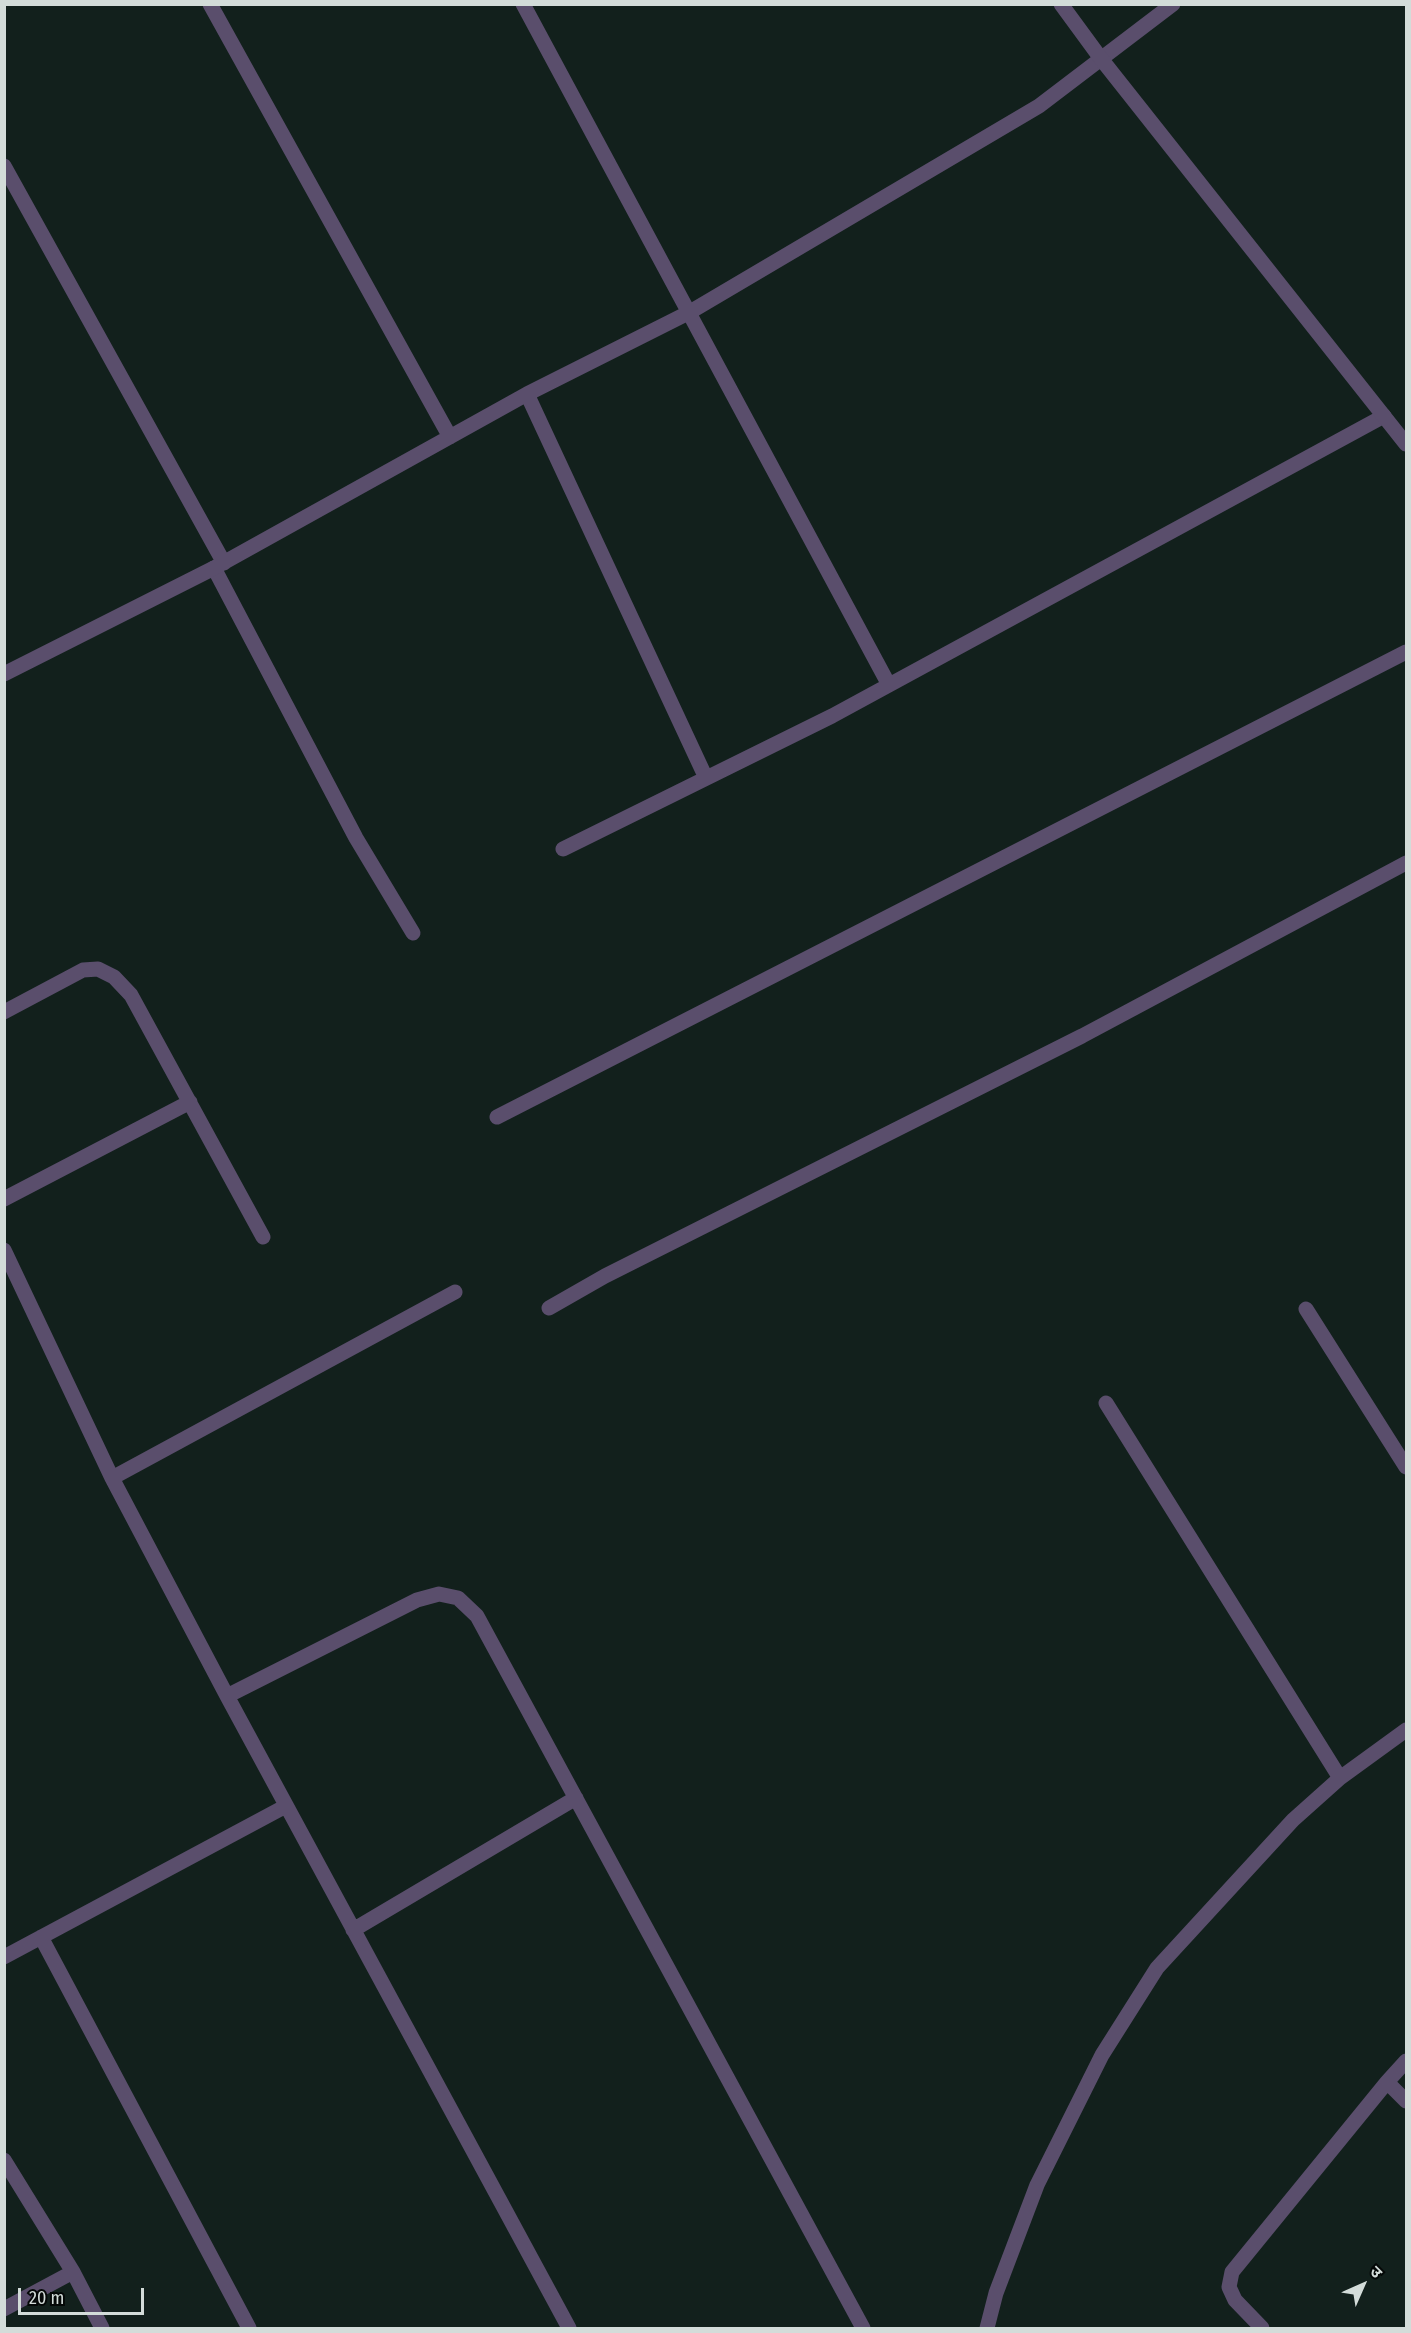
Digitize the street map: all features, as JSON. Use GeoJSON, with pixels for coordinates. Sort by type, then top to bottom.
{"type":"FeatureCollection","features":[{"type":"Feature","properties":{"kind":"street"},"geometry":{"type":"LineString","coordinates":[[210,4],[450,437]]}},
{"type":"Feature","properties":{"kind":"street"},"geometry":{"type":"LineString","coordinates":[[523,4],[889,685]]}},
{"type":"Feature","properties":{"kind":"street"},"geometry":{"type":"LineString","coordinates":[[1061,4],[1102,60],[1407,444]]}},
{"type":"Feature","properties":{"kind":"street"},"geometry":{"type":"LineString","coordinates":[[4,674],[219,566],[527,394],[690,312],[1039,106],[1173,4]]}},
{"type":"Feature","properties":{"kind":"street"},"geometry":{"type":"LineString","coordinates":[[4,166],[219,566],[356,838],[413,933]]}},
{"type":"Feature","properties":{"kind":"street"},"geometry":{"type":"LineString","coordinates":[[527,394],[706,778]]}},
{"type":"Feature","properties":{"kind":"street"},"geometry":{"type":"LineString","coordinates":[[563,849],[831,716],[1384,416]]}},
{"type":"Feature","properties":{"kind":"street"},"geometry":{"type":"LineString","coordinates":[[497,1117],[1407,652]]}},
{"type":"Feature","properties":{"kind":"street"},"geometry":{"type":"LineString","coordinates":[[549,1308],[605,1276],[1082,1036],[1407,863]]}},
{"type":"Feature","properties":{"kind":"street"},"geometry":{"type":"LineString","coordinates":[[4,1012],[83,970],[98,969],[114,977],[131,995],[263,1237]]}},
{"type":"Feature","properties":{"kind":"street"},"geometry":{"type":"LineString","coordinates":[[4,1199],[190,1102]]}},
{"type":"Feature","properties":{"kind":"street"},"geometry":{"type":"LineString","coordinates":[[4,1251],[112,1478],[286,1806],[569,2328]]}},
{"type":"Feature","properties":{"kind":"street"},"geometry":{"type":"LineString","coordinates":[[112,1478],[455,1292]]}},
{"type":"Feature","properties":{"kind":"street"},"geometry":{"type":"LineString","coordinates":[[1306,1309],[1407,1467]]}},
{"type":"Feature","properties":{"kind":"street"},"geometry":{"type":"LineString","coordinates":[[1106,1403],[1340,1778]]}},
{"type":"Feature","properties":{"kind":"street"},"geometry":{"type":"LineString","coordinates":[[227,1696],[417,1600],[439,1594],[458,1598],[477,1616],[863,2328]]}},
{"type":"Feature","properties":{"kind":"street"},"geometry":{"type":"LineString","coordinates":[[987,2328],[996,2293],[1037,2185],[1102,2055],[1157,1968],[1293,1820],[1340,1778],[1407,1730]]}},
{"type":"Feature","properties":{"kind":"street"},"geometry":{"type":"LineString","coordinates":[[353,1930],[576,1798]]}},
{"type":"Feature","properties":{"kind":"street"},"geometry":{"type":"LineString","coordinates":[[4,1957],[286,1806]]}},
{"type":"Feature","properties":{"kind":"street"},"geometry":{"type":"LineString","coordinates":[[41,1937],[249,2328]]}},
{"type":"Feature","properties":{"kind":"street"},"geometry":{"type":"LineString","coordinates":[[1262,2328],[1235,2300],[1229,2287],[1232,2272],[1387,2082],[1407,2061]]}},
{"type":"Feature","properties":{"kind":"street"},"geometry":{"type":"LineString","coordinates":[[1387,2082],[1407,2101]]}},
{"type":"Feature","properties":{"kind":"street"},"geometry":{"type":"LineString","coordinates":[[4,2160],[73,2272],[102,2328]]}},
{"type":"Feature","properties":{"kind":"street"},"geometry":{"type":"LineString","coordinates":[[4,2309],[73,2272]]}}]}
